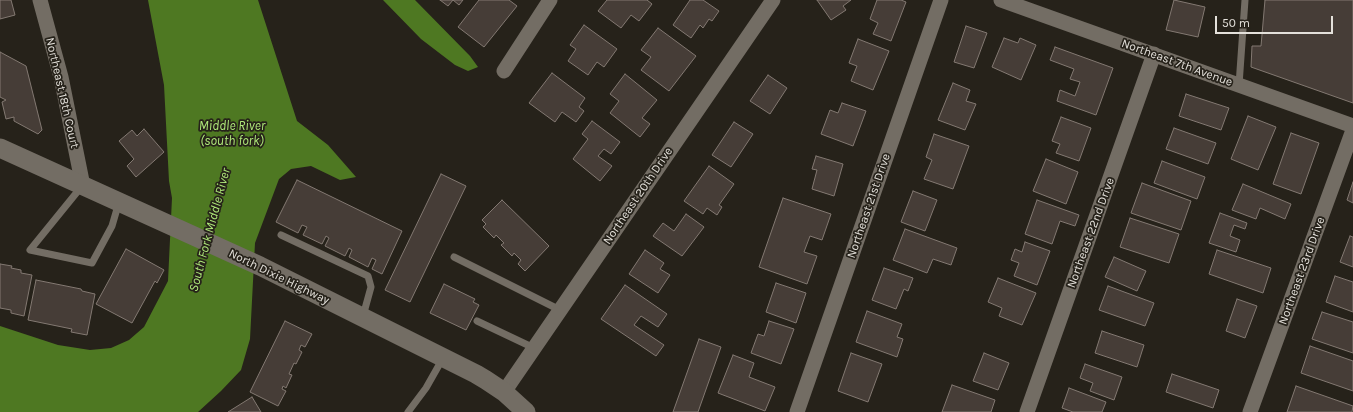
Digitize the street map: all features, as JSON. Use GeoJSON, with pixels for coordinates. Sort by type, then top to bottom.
{"type":"FeatureCollection","features":[{"type":"Feature","properties":{"kind":"street","name":"Northeast 18th Court"},"geometry":{"type":"LineString","coordinates":[[40,0],[61,77],[83,186]]}},
{"type":"Feature","properties":{"kind":"street","name":"Northeast 20th Drive"},"geometry":{"type":"LineString","coordinates":[[504,392],[773,0]]}},
{"type":"Feature","properties":{"kind":"street","name":"Northeast 21st Drive"},"geometry":{"type":"LineString","coordinates":[[797,412],[941,0]]}},
{"type":"Feature","properties":{"kind":"street","name":"Northeast 7th Avenue"},"geometry":{"type":"LineString","coordinates":[[1001,0],[1353,126]]}},
{"type":"Feature","properties":{"kind":"street"},"geometry":{"type":"LineString","coordinates":[[504,71],[548,1]]}},
{"type":"Feature","properties":{"kind":"street","name":"Northeast 22nd Drive"},"geometry":{"type":"LineString","coordinates":[[1027,412],[1154,54]]}},
{"type":"Feature","properties":{"kind":"street","name":"Northeast 23rd Drive"},"geometry":{"type":"LineString","coordinates":[[1250,412],[1353,130]]}},
{"type":"Feature","properties":{"kind":"street","name":"North Dixie Highway"},"geometry":{"type":"LineString","coordinates":[[0,148],[260,266],[486,380],[504,392],[526,412]]}},
{"type":"Feature","properties":{"kind":"lane"},"geometry":{"type":"LineString","coordinates":[[1239,85],[1245,0]]}},
{"type":"Feature","properties":{"kind":"lane"},"geometry":{"type":"LineString","coordinates":[[83,186],[30,250],[92,264],[112,226],[119,202]]}},
{"type":"Feature","properties":{"kind":"lane"},"geometry":{"type":"LineString","coordinates":[[281,235],[368,276],[371,287],[362,318]]}},
{"type":"Feature","properties":{"kind":"lane"},"geometry":{"type":"LineString","coordinates":[[454,257],[560,310]]}},
{"type":"Feature","properties":{"kind":"lane"},"geometry":{"type":"LineString","coordinates":[[477,322],[534,348]]}},
{"type":"Feature","properties":{"kind":"lane"},"geometry":{"type":"LineString","coordinates":[[408,412],[426,388],[443,358]]}},
{"type":"Feature","properties":{"kind":"water","name":"Middle River (south fork)"},"geometry":{"type":"Polygon","coordinates":[[[148,0],[258,0],[297,121],[328,145],[356,177],[340,180],[311,166],[291,169],[279,179],[255,243],[250,339],[241,370],[198,412],[0,412],[0,326],[58,345],[90,350],[111,348],[129,340],[144,327],[168,281],[172,198],[169,181],[164,85],[148,0]]]}},
{"type":"Feature","properties":{"kind":"water"},"geometry":{"type":"Polygon","coordinates":[[[383,0],[415,0],[470,56],[478,67],[468,71],[455,65],[421,39],[383,0]]]}},
{"type":"Feature","properties":{"kind":"building"},"geometry":{"type":"Polygon","coordinates":[[[0,0],[11,0],[15,15],[0,19],[0,0]]]}},
{"type":"Feature","properties":{"kind":"building"},"geometry":{"type":"Polygon","coordinates":[[[440,0],[453,0],[448,6],[440,0]]]}},
{"type":"Feature","properties":{"kind":"building"},"geometry":{"type":"Polygon","coordinates":[[[453,0],[463,0],[459,5],[453,0]]]}},
{"type":"Feature","properties":{"kind":"building"},"geometry":{"type":"Polygon","coordinates":[[[479,0],[509,0],[517,6],[484,47],[458,27],[479,0]]]}},
{"type":"Feature","properties":{"kind":"building"},"geometry":{"type":"Polygon","coordinates":[[[607,0],[647,0],[652,4],[639,21],[631,15],[621,28],[598,11],[607,0]]]}},
{"type":"Feature","properties":{"kind":"building"},"geometry":{"type":"Polygon","coordinates":[[[690,0],[703,0],[719,11],[712,21],[709,19],[703,28],[700,25],[691,38],[673,25],[690,0]]]}},
{"type":"Feature","properties":{"kind":"building"},"geometry":{"type":"Polygon","coordinates":[[[817,0],[851,0],[843,6],[846,10],[831,20],[817,0]]]}},
{"type":"Feature","properties":{"kind":"building"},"geometry":{"type":"Polygon","coordinates":[[[877,0],[901,0],[906,2],[891,41],[873,34],[878,23],[870,19],[877,0]]]}},
{"type":"Feature","properties":{"kind":"building"},"geometry":{"type":"Polygon","coordinates":[[[1174,0],[1205,7],[1198,37],[1166,30],[1174,0]]]}},
{"type":"Feature","properties":{"kind":"building"},"geometry":{"type":"Polygon","coordinates":[[[1265,0],[1353,0],[1353,103],[1251,67],[1252,46],[1261,46],[1265,0]]]}},
{"type":"Feature","properties":{"kind":"building"},"geometry":{"type":"Polygon","coordinates":[[[584,25],[617,49],[604,67],[597,62],[588,75],[568,61],[576,49],[570,45],[584,25]]]}},
{"type":"Feature","properties":{"kind":"building"},"geometry":{"type":"Polygon","coordinates":[[[966,26],[987,33],[974,68],[954,62],[966,26]]]}},
{"type":"Feature","properties":{"kind":"building"},"geometry":{"type":"Polygon","coordinates":[[[658,28],[696,56],[669,91],[641,70],[651,57],[641,50],[658,28]]]}},
{"type":"Feature","properties":{"kind":"building"},"geometry":{"type":"Polygon","coordinates":[[[1004,38],[1018,43],[1020,38],[1036,45],[1021,80],[992,67],[1004,38]]]}},
{"type":"Feature","properties":{"kind":"building"},"geometry":{"type":"Polygon","coordinates":[[[858,39],[889,51],[873,90],[851,81],[857,66],[849,63],[858,39]]]}},
{"type":"Feature","properties":{"kind":"building"},"geometry":{"type":"Polygon","coordinates":[[[1055,47],[1113,68],[1096,115],[1057,101],[1060,90],[1075,96],[1080,82],[1070,79],[1074,69],[1050,60],[1055,47]]]}},
{"type":"Feature","properties":{"kind":"building"},"geometry":{"type":"Polygon","coordinates":[[[0,52],[26,66],[42,130],[38,134],[14,121],[14,117],[6,119],[2,102],[6,100],[0,97],[0,52]]]}},
{"type":"Feature","properties":{"kind":"building"},"geometry":{"type":"Polygon","coordinates":[[[552,73],[585,98],[579,107],[584,111],[576,122],[562,112],[555,122],[529,103],[552,73]]]}},
{"type":"Feature","properties":{"kind":"building"},"geometry":{"type":"Polygon","coordinates":[[[625,74],[657,100],[642,118],[650,124],[640,137],[610,113],[619,101],[610,94],[625,74]]]}},
{"type":"Feature","properties":{"kind":"building"},"geometry":{"type":"Polygon","coordinates":[[[768,75],[787,88],[770,114],[750,101],[768,75]]]}},
{"type":"Feature","properties":{"kind":"building"},"geometry":{"type":"Polygon","coordinates":[[[953,83],[970,90],[966,101],[976,104],[965,130],[938,120],[953,83]]]}},
{"type":"Feature","properties":{"kind":"building"},"geometry":{"type":"Polygon","coordinates":[[[1186,94],[1229,108],[1221,130],[1179,116],[1186,94]]]}},
{"type":"Feature","properties":{"kind":"building"},"geometry":{"type":"Polygon","coordinates":[[[842,103],[866,111],[853,146],[821,134],[830,110],[838,113],[842,103]]]}},
{"type":"Feature","properties":{"kind":"building"},"geometry":{"type":"Polygon","coordinates":[[[1248,116],[1276,127],[1258,170],[1231,159],[1248,116]]]}},
{"type":"Feature","properties":{"kind":"building"},"geometry":{"type":"Polygon","coordinates":[[[1061,117],[1091,128],[1079,161],[1056,153],[1060,144],[1052,141],[1061,117]]]}},
{"type":"Feature","properties":{"kind":"building"},"geometry":{"type":"Polygon","coordinates":[[[592,121],[620,142],[611,154],[604,149],[598,156],[612,166],[600,181],[573,159],[588,139],[582,134],[592,121]]]}},
{"type":"Feature","properties":{"kind":"building"},"geometry":{"type":"Polygon","coordinates":[[[734,122],[753,134],[731,167],[712,155],[734,122]]]}},
{"type":"Feature","properties":{"kind":"building"},"geometry":{"type":"Polygon","coordinates":[[[1174,128],[1216,143],[1208,164],[1166,149],[1174,128]]]}},
{"type":"Feature","properties":{"kind":"building"},"geometry":{"type":"Polygon","coordinates":[[[144,129],[164,152],[136,177],[127,166],[134,159],[119,141],[132,130],[137,136],[144,129]]]}},
{"type":"Feature","properties":{"kind":"building"},"geometry":{"type":"Polygon","coordinates":[[[1291,133],[1319,143],[1301,194],[1273,184],[1291,133]]]}},
{"type":"Feature","properties":{"kind":"building"},"geometry":{"type":"Polygon","coordinates":[[[934,134],[969,146],[953,189],[924,179],[932,160],[926,157],[934,134]]]}},
{"type":"Feature","properties":{"kind":"building"},"geometry":{"type":"Polygon","coordinates":[[[816,156],[843,164],[834,196],[812,189],[817,170],[812,169],[816,156]]]}},
{"type":"Feature","properties":{"kind":"building"},"geometry":{"type":"Polygon","coordinates":[[[1046,159],[1078,172],[1066,204],[1033,191],[1046,159]]]}},
{"type":"Feature","properties":{"kind":"building"},"geometry":{"type":"Polygon","coordinates":[[[1162,161],[1205,177],[1197,199],[1154,183],[1162,161]]]}},
{"type":"Feature","properties":{"kind":"building"},"geometry":{"type":"Polygon","coordinates":[[[709,166],[734,184],[719,205],[722,207],[717,215],[707,208],[703,214],[684,201],[709,166]]]}},
{"type":"Feature","properties":{"kind":"building"},"geometry":{"type":"Polygon","coordinates":[[[441,174],[466,186],[410,302],[385,290],[441,174]]]}},
{"type":"Feature","properties":{"kind":"building"},"geometry":{"type":"Polygon","coordinates":[[[297,180],[402,231],[382,274],[372,269],[376,260],[372,258],[368,267],[349,257],[352,250],[349,248],[345,256],[325,246],[329,238],[326,236],[322,244],[303,235],[307,227],[302,225],[298,233],[276,222],[297,180]]]}},
{"type":"Feature","properties":{"kind":"building"},"geometry":{"type":"Polygon","coordinates":[[[1353,182],[1353,203],[1347,200],[1353,182]]]}},
{"type":"Feature","properties":{"kind":"building"},"geometry":{"type":"Polygon","coordinates":[[[1142,183],[1191,201],[1181,230],[1131,213],[1142,183]]]}},
{"type":"Feature","properties":{"kind":"building"},"geometry":{"type":"Polygon","coordinates":[[[1243,184],[1291,204],[1285,219],[1260,208],[1256,219],[1232,210],[1243,184]]]}},
{"type":"Feature","properties":{"kind":"building"},"geometry":{"type":"Polygon","coordinates":[[[913,191],[937,200],[925,231],[901,222],[913,191]]]}},
{"type":"Feature","properties":{"kind":"building"},"geometry":{"type":"Polygon","coordinates":[[[783,198],[831,214],[822,240],[810,236],[804,252],[817,256],[807,284],[759,267],[783,198]]]}},
{"type":"Feature","properties":{"kind":"building"},"geometry":{"type":"Polygon","coordinates":[[[502,200],[549,246],[525,271],[518,264],[521,260],[514,253],[512,256],[501,245],[504,243],[496,235],[494,238],[483,227],[486,224],[482,220],[502,200]]]}},
{"type":"Feature","properties":{"kind":"building"},"geometry":{"type":"Polygon","coordinates":[[[1037,200],[1079,215],[1075,226],[1060,221],[1052,244],[1025,234],[1037,200]]]}},
{"type":"Feature","properties":{"kind":"building"},"geometry":{"type":"Polygon","coordinates":[[[1220,213],[1247,223],[1245,229],[1234,225],[1230,236],[1240,240],[1236,252],[1209,243],[1220,213]]]}},
{"type":"Feature","properties":{"kind":"building"},"geometry":{"type":"Polygon","coordinates":[[[686,214],[704,227],[682,256],[653,236],[663,223],[674,231],[686,214]]]}},
{"type":"Feature","properties":{"kind":"building"},"geometry":{"type":"Polygon","coordinates":[[[1130,218],[1179,234],[1169,263],[1120,247],[1130,218]]]}},
{"type":"Feature","properties":{"kind":"building"},"geometry":{"type":"Polygon","coordinates":[[[905,229],[957,248],[951,265],[933,259],[927,273],[893,260],[905,229]]]}},
{"type":"Feature","properties":{"kind":"building"},"geometry":{"type":"Polygon","coordinates":[[[1350,236],[1353,237],[1353,267],[1340,262],[1350,236]]]}},
{"type":"Feature","properties":{"kind":"building"},"geometry":{"type":"Polygon","coordinates":[[[1025,242],[1050,251],[1037,285],[1014,276],[1019,263],[1011,260],[1015,249],[1022,252],[1025,242]]]}},
{"type":"Feature","properties":{"kind":"building"},"geometry":{"type":"Polygon","coordinates":[[[126,249],[164,270],[157,283],[155,281],[132,323],[96,304],[126,249]]]}},
{"type":"Feature","properties":{"kind":"building"},"geometry":{"type":"Polygon","coordinates":[[[645,250],[664,263],[660,269],[670,275],[658,293],[629,274],[645,250]]]}},
{"type":"Feature","properties":{"kind":"building"},"geometry":{"type":"Polygon","coordinates":[[[1217,250],[1271,268],[1263,293],[1209,274],[1217,250]]]}},
{"type":"Feature","properties":{"kind":"building"},"geometry":{"type":"Polygon","coordinates":[[[1114,257],[1146,271],[1137,291],[1105,277],[1114,257]]]}},
{"type":"Feature","properties":{"kind":"building"},"geometry":{"type":"Polygon","coordinates":[[[0,264],[12,266],[11,268],[21,270],[21,273],[32,275],[24,316],[11,313],[11,310],[0,308],[0,264]]]}},
{"type":"Feature","properties":{"kind":"building"},"geometry":{"type":"Polygon","coordinates":[[[884,268],[913,278],[908,291],[904,289],[896,309],[872,300],[884,268]]]}},
{"type":"Feature","properties":{"kind":"building"},"geometry":{"type":"Polygon","coordinates":[[[1335,276],[1353,282],[1353,312],[1326,302],[1335,276]]]}},
{"type":"Feature","properties":{"kind":"building"},"geometry":{"type":"Polygon","coordinates":[[[998,278],[1036,293],[1022,325],[999,316],[1002,308],[988,302],[998,278]]]}},
{"type":"Feature","properties":{"kind":"building"},"geometry":{"type":"Polygon","coordinates":[[[36,280],[81,289],[82,291],[95,294],[87,335],[71,332],[72,329],[28,320],[36,280]]]}},
{"type":"Feature","properties":{"kind":"building"},"geometry":{"type":"Polygon","coordinates":[[[776,283],[806,293],[796,323],[766,312],[776,283]]]}},
{"type":"Feature","properties":{"kind":"building"},"geometry":{"type":"Polygon","coordinates":[[[444,284],[475,299],[473,302],[479,305],[466,330],[430,313],[444,284]]]}},
{"type":"Feature","properties":{"kind":"building"},"geometry":{"type":"Polygon","coordinates":[[[625,285],[667,314],[658,327],[641,316],[634,325],[664,345],[656,356],[601,319],[625,285]]]}},
{"type":"Feature","properties":{"kind":"building"},"geometry":{"type":"Polygon","coordinates":[[[1108,286],[1154,303],[1145,326],[1099,310],[1108,286]]]}},
{"type":"Feature","properties":{"kind":"building"},"geometry":{"type":"Polygon","coordinates":[[[1237,299],[1257,306],[1245,338],[1226,331],[1237,299]]]}},
{"type":"Feature","properties":{"kind":"building"},"geometry":{"type":"Polygon","coordinates":[[[867,311],[902,324],[897,337],[903,339],[897,357],[856,342],[867,311]]]}},
{"type":"Feature","properties":{"kind":"building"},"geometry":{"type":"Polygon","coordinates":[[[1322,312],[1353,322],[1353,353],[1312,339],[1322,312]]]}},
{"type":"Feature","properties":{"kind":"building"},"geometry":{"type":"Polygon","coordinates":[[[285,321],[312,334],[305,347],[301,345],[299,350],[302,352],[296,364],[294,363],[289,374],[292,375],[286,388],[283,386],[282,389],[286,391],[278,406],[250,392],[285,321]]]}},
{"type":"Feature","properties":{"kind":"building"},"geometry":{"type":"Polygon","coordinates":[[[769,321],[794,329],[781,364],[751,353],[758,334],[764,336],[769,321]]]}},
{"type":"Feature","properties":{"kind":"building"},"geometry":{"type":"Polygon","coordinates":[[[1102,331],[1144,345],[1137,367],[1095,353],[1102,331]]]}},
{"type":"Feature","properties":{"kind":"building"},"geometry":{"type":"Polygon","coordinates":[[[699,339],[721,347],[698,412],[673,412],[699,339]]]}},
{"type":"Feature","properties":{"kind":"building"},"geometry":{"type":"Polygon","coordinates":[[[1310,346],[1353,361],[1353,391],[1301,373],[1310,346]]]}},
{"type":"Feature","properties":{"kind":"building"},"geometry":{"type":"Polygon","coordinates":[[[851,353],[882,364],[868,402],[838,391],[851,353]]]}},
{"type":"Feature","properties":{"kind":"building"},"geometry":{"type":"Polygon","coordinates":[[[984,353],[1009,363],[998,390],[973,381],[984,353]]]}},
{"type":"Feature","properties":{"kind":"building"},"geometry":{"type":"Polygon","coordinates":[[[733,355],[754,363],[749,377],[775,387],[765,411],[718,393],[733,355]]]}},
{"type":"Feature","properties":{"kind":"building"},"geometry":{"type":"Polygon","coordinates":[[[1085,364],[1122,377],[1114,400],[1090,391],[1093,383],[1080,378],[1085,364]]]}},
{"type":"Feature","properties":{"kind":"building"},"geometry":{"type":"Polygon","coordinates":[[[1172,374],[1219,390],[1213,408],[1166,392],[1172,374]]]}},
{"type":"Feature","properties":{"kind":"building"},"geometry":{"type":"Polygon","coordinates":[[[952,385],[995,400],[991,412],[942,412],[952,385]]]}},
{"type":"Feature","properties":{"kind":"building"},"geometry":{"type":"Polygon","coordinates":[[[1296,386],[1353,406],[1352,412],[1287,412],[1296,386]]]}},
{"type":"Feature","properties":{"kind":"building"},"geometry":{"type":"Polygon","coordinates":[[[1069,388],[1106,402],[1102,412],[1073,412],[1062,408],[1069,388]]]}},
{"type":"Feature","properties":{"kind":"building"},"geometry":{"type":"Polygon","coordinates":[[[252,397],[261,412],[228,412],[252,397]]]}},
{"type":"Feature","properties":{"kind":"water label","name":"South Fork Middle River"},"geometry":{"type":"Point","coordinates":[210,230]}}]}
